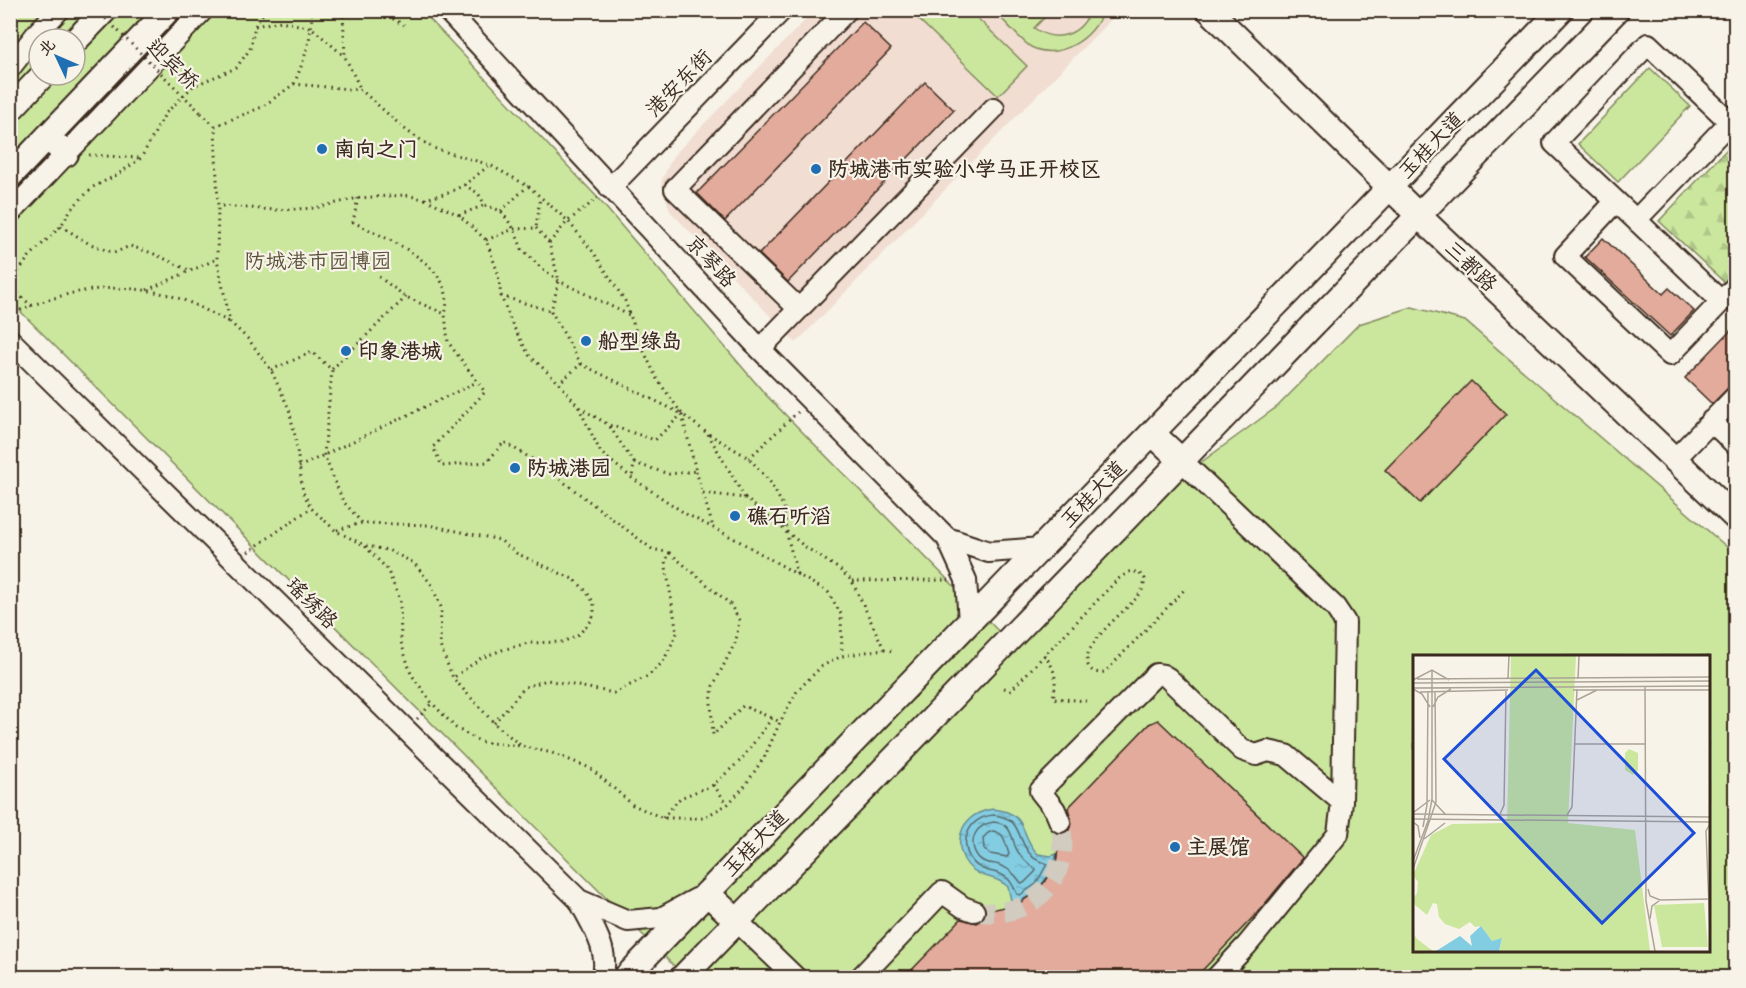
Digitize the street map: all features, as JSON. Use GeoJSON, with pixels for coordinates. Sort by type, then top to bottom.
{"type":"FeatureCollection","features":[{"type":"Feature","properties":{"kind":"main road"},"geometry":{"type":"LineString","coordinates":[[87,29],[105,10]]}},
{"type":"Feature","properties":{"kind":"main road"},"geometry":{"type":"LineString","coordinates":[[10,176],[168,10]]}},
{"type":"Feature","properties":{"kind":"main road","name":"三都路"},"geometry":{"type":"LineString","coordinates":[[1209,10],[1389,188],[1736,518]]}},
{"type":"Feature","properties":{"kind":"main road","name":"玉桂大道"},"geometry":{"type":"LineString","coordinates":[[626,978],[1561,10]]}},
{"type":"Feature","properties":{"kind":"main road","name":"玉桂大道"},"geometry":{"type":"LineString","coordinates":[[682,978],[1617,10]]}},
{"type":"Feature","properties":{"kind":"main road"},"geometry":{"type":"LineString","coordinates":[[10,110],[32,87]]}},
{"type":"Feature","properties":{"kind":"main road"},"geometry":{"type":"LineString","coordinates":[[47,137],[66,154]]}},
{"type":"Feature","properties":{"kind":"main road"},"geometry":{"type":"LineString","coordinates":[[1152,433],[1182,461]]}},
{"type":"Feature","properties":{"kind":"main road"},"geometry":{"type":"LineString","coordinates":[[707,894],[737,921]]}},
{"type":"Feature","properties":{"kind":"street"},"geometry":{"type":"LineString","coordinates":[[10,68],[38,32],[59,10]]}},
{"type":"Feature","properties":{"kind":"street"},"geometry":{"type":"LineString","coordinates":[[10,213],[203,10]]}},
{"type":"Feature","properties":{"kind":"street","name":"京琴路"},"geometry":{"type":"LineString","coordinates":[[447,10],[760,349],[947,538]]}},
{"type":"Feature","properties":{"kind":"street","name":"港安东街"},"geometry":{"type":"LineString","coordinates":[[610,188],[783,10]]}},
{"type":"Feature","properties":{"kind":"street"},"geometry":{"type":"LineString","coordinates":[[799,309],[675,189],[847,10]]}},
{"type":"Feature","properties":{"kind":"street"},"geometry":{"type":"LineString","coordinates":[[1636,220],[1734,121],[1648,44],[1554,143],[1721,301]]}},
{"type":"Feature","properties":{"kind":"street"},"geometry":{"type":"LineString","coordinates":[[760,349],[994,108]]}},
{"type":"Feature","properties":{"kind":"street"},"geometry":{"type":"LineString","coordinates":[[1616,201],[1565,256],[1670,355],[1736,286]]}},
{"type":"Feature","properties":{"kind":"street","name":"瑶绣路"},"geometry":{"type":"LineString","coordinates":[[10,340],[579,900]]}},
{"type":"Feature","properties":{"kind":"street"},"geometry":{"type":"LineString","coordinates":[[1674,460],[1736,396]]}},
{"type":"Feature","properties":{"kind":"street"},"geometry":{"type":"LineString","coordinates":[[1711,421],[1736,445]]}},
{"type":"Feature","properties":{"kind":"street"},"geometry":{"type":"LineString","coordinates":[[1182,461],[1335,607],[1345,622],[1342,802],[1338,834],[1247,945],[1216,978]]}},
{"type":"Feature","properties":{"kind":"street"},"geometry":{"type":"LineString","coordinates":[[1713,498],[1736,509]]}},
{"type":"Feature","properties":{"kind":"street"},"geometry":{"type":"LineString","coordinates":[[947,538],[989,552],[1041,548]]}},
{"type":"Feature","properties":{"kind":"street"},"geometry":{"type":"LineString","coordinates":[[947,538],[966,580],[969,622]]}},
{"type":"Feature","properties":{"kind":"street"},"geometry":{"type":"LineString","coordinates":[[1060,822],[1052,805],[1040,790],[1156,674],[1168,678],[1242,750],[1256,755],[1268,751],[1286,755],[1342,802]]}},
{"type":"Feature","properties":{"kind":"street"},"geometry":{"type":"LineString","coordinates":[[860,978],[942,892],[957,904],[974,911]]}},
{"type":"Feature","properties":{"kind":"street"},"geometry":{"type":"LineString","coordinates":[[579,900],[628,921],[661,918],[707,894]]}},
{"type":"Feature","properties":{"kind":"street"},"geometry":{"type":"LineString","coordinates":[[579,900],[603,949],[602,978]]}},
{"type":"Feature","properties":{"kind":"street"},"geometry":{"type":"LineString","coordinates":[[737,921],[796,978]]}},
{"type":"Feature","properties":{"kind":"path","name":"迎宾桥"},"geometry":{"type":"LineString","coordinates":[[97,10],[215,126]]}},
{"type":"Feature","properties":{"kind":"path"},"geometry":{"type":"LineString","coordinates":[[32,306],[19,295],[14,284],[18,272],[29,257],[61,226],[71,209],[93,187],[117,175],[141,158],[165,114],[192,86],[236,68],[250,49],[255,26],[266,10]]}},
{"type":"Feature","properties":{"kind":"path"},"geometry":{"type":"LineString","coordinates":[[230,322],[217,260],[218,206],[215,126],[262,107],[294,84],[307,54],[312,28],[312,10]]}},
{"type":"Feature","properties":{"kind":"path"},"geometry":{"type":"LineString","coordinates":[[343,10],[345,57]]}},
{"type":"Feature","properties":{"kind":"path"},"geometry":{"type":"LineString","coordinates":[[377,10],[404,25]]}},
{"type":"Feature","properties":{"kind":"path"},"geometry":{"type":"LineString","coordinates":[[255,26],[281,21],[312,28],[345,57],[361,90],[406,131],[433,148],[490,165],[528,186],[568,220],[594,252],[625,301],[640,343],[657,379],[682,414],[713,528]]}},
{"type":"Feature","properties":{"kind":"path"},"geometry":{"type":"LineString","coordinates":[[294,84],[361,90]]}},
{"type":"Feature","properties":{"kind":"path"},"geometry":{"type":"LineString","coordinates":[[66,154],[141,158]]}},
{"type":"Feature","properties":{"kind":"path"},"geometry":{"type":"LineString","coordinates":[[425,199],[448,193],[464,185],[490,165]]}},
{"type":"Feature","properties":{"kind":"path"},"geometry":{"type":"LineString","coordinates":[[464,185],[478,193],[485,205],[501,211],[514,230],[522,249],[539,266],[559,281],[631,316]]}},
{"type":"Feature","properties":{"kind":"path"},"geometry":{"type":"LineString","coordinates":[[501,211],[528,186]]}},
{"type":"Feature","properties":{"kind":"path"},"geometry":{"type":"LineString","coordinates":[[549,243],[568,220],[610,188]]}},
{"type":"Feature","properties":{"kind":"path"},"geometry":{"type":"LineString","coordinates":[[222,206],[275,210],[315,208],[358,198],[405,195],[425,199],[459,215],[486,240],[498,273],[501,296],[512,324],[529,355],[559,383],[578,406],[601,453],[632,478],[686,514],[828,592],[841,614],[842,656]]}},
{"type":"Feature","properties":{"kind":"path"},"geometry":{"type":"LineString","coordinates":[[540,197],[536,228],[549,243],[559,281],[551,311]]}},
{"type":"Feature","properties":{"kind":"path"},"geometry":{"type":"LineString","coordinates":[[358,198],[352,222],[394,243],[428,264],[439,276],[448,302],[445,314],[448,342],[485,392],[433,447],[442,466],[487,462],[504,442],[540,464],[652,549],[670,553],[730,604],[739,620],[736,641],[713,686],[711,703],[713,735],[743,706],[780,722]]}},
{"type":"Feature","properties":{"kind":"path"},"geometry":{"type":"LineString","coordinates":[[459,215],[485,205]]}},
{"type":"Feature","properties":{"kind":"path"},"geometry":{"type":"LineString","coordinates":[[61,226],[88,243],[114,253],[130,246],[152,252],[191,271]]}},
{"type":"Feature","properties":{"kind":"path"},"geometry":{"type":"LineString","coordinates":[[486,240],[514,230],[536,228]]}},
{"type":"Feature","properties":{"kind":"path"},"geometry":{"type":"LineString","coordinates":[[146,290],[217,260]]}},
{"type":"Feature","properties":{"kind":"path"},"geometry":{"type":"LineString","coordinates":[[379,277],[406,297],[445,314]]}},
{"type":"Feature","properties":{"kind":"path"},"geometry":{"type":"LineString","coordinates":[[10,316],[18,310],[67,293],[104,288],[146,290],[176,298],[230,322],[249,340],[271,370],[289,409],[303,492],[311,508],[336,531],[364,545],[388,550],[414,563],[431,584],[441,607],[440,646],[453,678],[494,723],[522,746]]}},
{"type":"Feature","properties":{"kind":"path"},"geometry":{"type":"LineString","coordinates":[[501,296],[551,311],[581,364],[682,414],[749,458],[770,482],[784,507],[786,531],[797,575]]}},
{"type":"Feature","properties":{"kind":"path"},"geometry":{"type":"LineString","coordinates":[[362,523],[343,501],[324,455],[332,370],[406,297]]}},
{"type":"Feature","properties":{"kind":"path"},"geometry":{"type":"LineString","coordinates":[[271,370],[312,352],[332,370]]}},
{"type":"Feature","properties":{"kind":"path"},"geometry":{"type":"LineString","coordinates":[[559,383],[581,364]]}},
{"type":"Feature","properties":{"kind":"path"},"geometry":{"type":"LineString","coordinates":[[299,467],[477,382]]}},
{"type":"Feature","properties":{"kind":"path"},"geometry":{"type":"LineString","coordinates":[[749,458],[810,400]]}},
{"type":"Feature","properties":{"kind":"path"},"geometry":{"type":"LineString","coordinates":[[578,406],[609,425],[655,440],[682,414]]}},
{"type":"Feature","properties":{"kind":"path"},"geometry":{"type":"LineString","coordinates":[[609,425],[634,463],[669,474],[696,471]]}},
{"type":"Feature","properties":{"kind":"path"},"geometry":{"type":"LineString","coordinates":[[708,433],[745,498],[804,546],[839,569],[852,582],[884,649]]}},
{"type":"Feature","properties":{"kind":"path"},"geometry":{"type":"LineString","coordinates":[[632,478],[634,463]]}},
{"type":"Feature","properties":{"kind":"path"},"geometry":{"type":"LineString","coordinates":[[703,493],[745,498]]}},
{"type":"Feature","properties":{"kind":"path"},"geometry":{"type":"LineString","coordinates":[[235,562],[311,508]]}},
{"type":"Feature","properties":{"kind":"path"},"geometry":{"type":"LineString","coordinates":[[336,531],[362,523],[428,525],[500,540],[516,553],[574,580],[586,591],[594,603],[592,620],[579,634],[563,642],[528,643],[502,650],[481,658],[453,678]]}},
{"type":"Feature","properties":{"kind":"path"},"geometry":{"type":"LineString","coordinates":[[364,545],[387,569],[400,600],[401,642],[411,674],[432,703],[456,728],[481,742],[522,746],[552,753],[590,768],[633,805],[663,818],[703,818],[728,804],[744,787],[765,756],[797,691],[822,666],[842,656],[884,649],[896,652]]}},
{"type":"Feature","properties":{"kind":"path"},"geometry":{"type":"LineString","coordinates":[[494,723],[525,687],[547,680],[614,693],[648,676],[663,662],[677,633],[665,561],[670,553]]}},
{"type":"Feature","properties":{"kind":"path"},"geometry":{"type":"LineString","coordinates":[[1004,688],[1011,690],[1118,579],[1129,572],[1138,572],[1145,579],[1144,588],[1093,642],[1087,653],[1086,662],[1090,669],[1098,673],[1106,672],[1186,588]]}},
{"type":"Feature","properties":{"kind":"path"},"geometry":{"type":"LineString","coordinates":[[852,582],[966,580]]}},
{"type":"Feature","properties":{"kind":"path"},"geometry":{"type":"LineString","coordinates":[[1044,655],[1053,665],[1056,682],[1053,698],[1086,701]]}},
{"type":"Feature","properties":{"kind":"path"},"geometry":{"type":"LineString","coordinates":[[663,818],[680,798],[713,785],[741,760],[772,718]]}},
{"type":"Feature","properties":{"kind":"path"},"geometry":{"type":"LineString","coordinates":[[713,785],[728,804]]}},
{"type":"Feature","properties":{"kind":"shaded area","name":"防城港市实验小学马正开校区"},"geometry":{"type":"Polygon","coordinates":[[[814,11],[1119,11],[796,343],[670,211],[661,182],[673,156],[814,11]]]}},
{"type":"Feature","properties":{"kind":"green space","name":"防城港市园博园"},"geometry":{"type":"Polygon","coordinates":[[[10,11],[422,11],[596,196],[766,395],[1015,648],[1177,480],[1278,406],[1359,324],[1412,307],[1465,321],[1735,554],[1735,977],[685,977],[11,302],[10,11]]]}},
{"type":"Feature","properties":{"kind":"green space"},"geometry":{"type":"Polygon","coordinates":[[[910,11],[970,11],[1027,66],[998,96],[910,11]]]}},
{"type":"Feature","properties":{"kind":"green space"},"geometry":{"type":"Polygon","coordinates":[[[994,11],[1051,11],[1034,28],[1042,33],[1059,36],[1067,35],[1081,26],[1090,11],[1103,11],[1099,21],[1084,38],[1064,49],[1042,51],[1022,40],[994,11]]]}},
{"type":"Feature","properties":{"kind":"green space"},"geometry":{"type":"Polygon","coordinates":[[[1650,68],[1690,106],[1618,182],[1578,144],[1650,68]]]}},
{"type":"Feature","properties":{"kind":"green space"},"geometry":{"type":"Polygon","coordinates":[[[1727,149],[1735,157],[1735,273],[1725,283],[1659,221],[1727,149]]]}},
{"type":"Feature","properties":{"kind":"water"},"geometry":{"type":"Polygon","coordinates":[[[993,809],[1005,811],[1019,820],[1028,840],[1038,854],[1051,856],[1057,854],[1050,872],[1039,887],[1017,903],[1007,906],[1011,900],[1008,887],[1001,881],[972,869],[964,860],[960,848],[961,834],[968,820],[979,813],[993,809]]]}},
{"type":"Feature","properties":{"kind":"building"},"geometry":{"type":"Polygon","coordinates":[[[863,22],[891,49],[725,221],[697,193],[863,22]]]}},
{"type":"Feature","properties":{"kind":"building"},"geometry":{"type":"Polygon","coordinates":[[[925,82],[954,110],[788,282],[759,254],[925,82]]]}},
{"type":"Feature","properties":{"kind":"building"},"geometry":{"type":"Polygon","coordinates":[[[1603,238],[1663,294],[1669,288],[1694,311],[1670,336],[1585,257],[1603,238]]]}},
{"type":"Feature","properties":{"kind":"building"},"geometry":{"type":"Polygon","coordinates":[[[1736,325],[1736,380],[1712,404],[1685,378],[1736,325]]]}},
{"type":"Feature","properties":{"kind":"building"},"geometry":{"type":"Polygon","coordinates":[[[1471,381],[1506,414],[1420,503],[1385,470],[1471,381]]]}},
{"type":"Feature","properties":{"kind":"building","name":"主展馆"},"geometry":{"type":"Polygon","coordinates":[[[1158,720],[1303,858],[1258,912],[1195,978],[904,978],[961,919],[977,923],[982,920],[986,911],[1018,904],[1037,891],[1056,864],[1060,834],[1069,830],[1072,824],[1068,808],[1149,724],[1158,720]]]}},
{"type":"Feature","properties":{"kind":"tunnel"},"geometry":{"type":"LineString","coordinates":[[974,911],[995,913],[1014,910],[1044,892],[1054,878],[1060,861],[1062,842],[1060,822]]}},
{"type":"Feature","properties":{"kind":"place","name":"南向之门"},"geometry":{"type":"Point","coordinates":[322,149]}},
{"type":"Feature","properties":{"kind":"place","name":"防城港市实验小学马正开校区"},"geometry":{"type":"Point","coordinates":[816,169]}},
{"type":"Feature","properties":{"kind":"place","name":"船型绿岛"},"geometry":{"type":"Point","coordinates":[586,341]}},
{"type":"Feature","properties":{"kind":"place","name":"印象港城"},"geometry":{"type":"Point","coordinates":[346,351]}},
{"type":"Feature","properties":{"kind":"place","name":"防城港园"},"geometry":{"type":"Point","coordinates":[515,468]}},
{"type":"Feature","properties":{"kind":"place","name":"礁石听滔"},"geometry":{"type":"Point","coordinates":[735,516]}},
{"type":"Feature","properties":{"kind":"place","name":"主展馆"},"geometry":{"type":"Point","coordinates":[1175,847]}}]}
